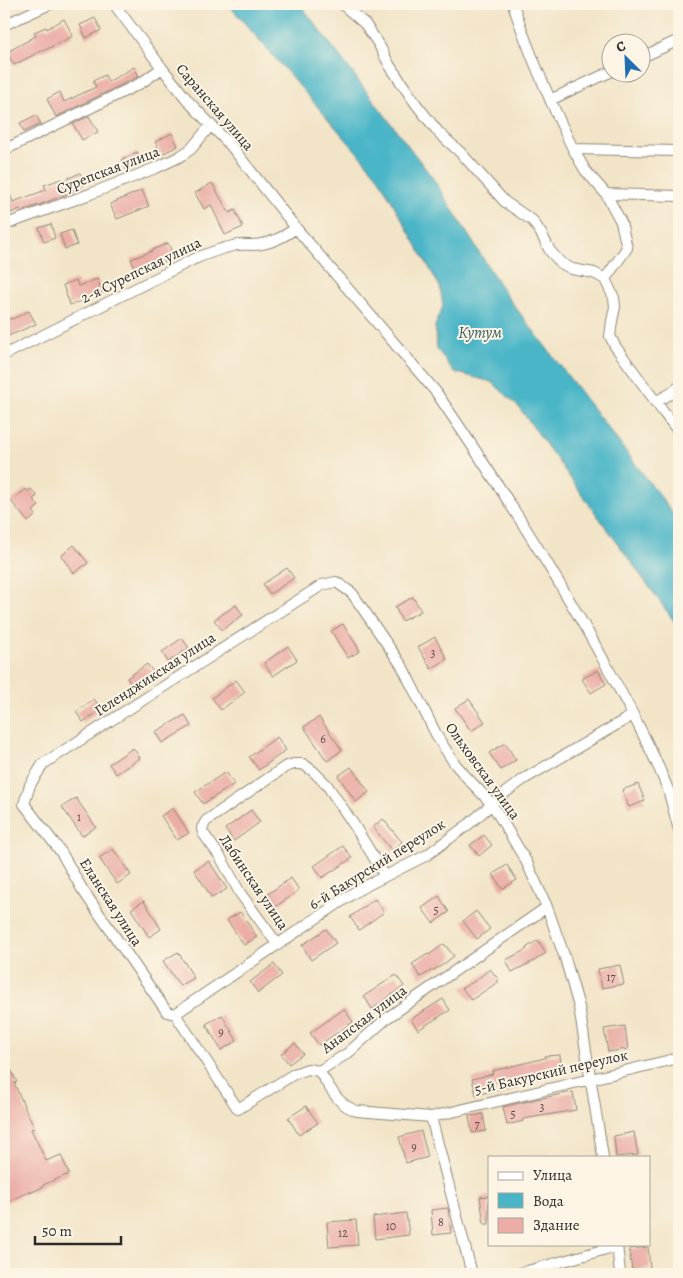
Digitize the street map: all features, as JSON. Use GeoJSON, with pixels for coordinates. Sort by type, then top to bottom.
{"type":"FeatureCollection","features":[{"type":"Feature","properties":{"kind":"street"},"geometry":{"type":"LineString","coordinates":[[4,26],[50,4]]}},
{"type":"Feature","properties":{"kind":"street","name":"Саранская улица"},"geometry":{"type":"LineString","coordinates":[[114,4],[189,102],[231,146],[296,228],[436,392],[525,525],[581,620],[654,756],[668,789],[679,830]]}},
{"type":"Feature","properties":{"kind":"street"},"geometry":{"type":"LineString","coordinates":[[342,4],[365,24],[390,66],[438,133],[461,153],[505,202],[533,221],[550,251],[561,263],[572,269],[594,273],[605,279],[614,298],[615,307],[610,336],[615,346],[655,402],[679,432]]}},
{"type":"Feature","properties":{"kind":"street"},"geometry":{"type":"LineString","coordinates":[[513,4],[521,30],[573,149],[585,170],[606,194],[621,222],[627,248],[605,279]]}},
{"type":"Feature","properties":{"kind":"street"},"geometry":{"type":"LineString","coordinates":[[650,53],[679,40]]}},
{"type":"Feature","properties":{"kind":"street"},"geometry":{"type":"LineString","coordinates":[[4,150],[142,83],[162,68]]}},
{"type":"Feature","properties":{"kind":"street"},"geometry":{"type":"LineString","coordinates":[[550,100],[600,77]]}},
{"type":"Feature","properties":{"kind":"street","name":"Сурепская улица"},"geometry":{"type":"LineString","coordinates":[[4,224],[90,194],[180,157],[191,149],[211,125]]}},
{"type":"Feature","properties":{"kind":"street"},"geometry":{"type":"LineString","coordinates":[[573,149],[679,151]]}},
{"type":"Feature","properties":{"kind":"street"},"geometry":{"type":"LineString","coordinates":[[606,194],[679,196]]}},
{"type":"Feature","properties":{"kind":"street","name":"2-я Сурепская улица"},"geometry":{"type":"LineString","coordinates":[[4,354],[192,260],[218,249],[236,245],[271,243],[284,237],[296,228]]}},
{"type":"Feature","properties":{"kind":"street"},"geometry":{"type":"LineString","coordinates":[[655,402],[679,387]]}},
{"type":"Feature","properties":{"kind":"street","name":"Ольховская улица"},"geometry":{"type":"LineString","coordinates":[[322,585],[336,582],[352,593],[402,666],[438,738],[455,764],[492,804],[526,861],[547,907],[565,958],[579,1007],[603,1156]]}},
{"type":"Feature","properties":{"kind":"street","name":"Геленджикская улица"},"geometry":{"type":"LineString","coordinates":[[24,804],[30,785],[42,764],[322,585]]}},
{"type":"Feature","properties":{"kind":"street","name":"6-й Бакурский переулок"},"geometry":{"type":"LineString","coordinates":[[175,1014],[358,890],[427,855],[524,779],[633,715]]}},
{"type":"Feature","properties":{"kind":"street","name":"Лабинская улица"},"geometry":{"type":"LineString","coordinates":[[278,945],[240,893],[221,858],[203,833],[202,828],[206,821],[266,779],[285,767],[294,764],[303,764],[313,771],[327,785],[385,876]]}},
{"type":"Feature","properties":{"kind":"street","name":"Еланская улица"},"geometry":{"type":"LineString","coordinates":[[24,804],[61,852],[82,889],[167,1012],[175,1014]]}},
{"type":"Feature","properties":{"kind":"street","name":"Анапская улица"},"geometry":{"type":"LineString","coordinates":[[175,1014],[238,1109],[294,1074],[308,1069],[319,1071],[348,1053],[387,1018],[547,907]]}},
{"type":"Feature","properties":{"kind":"street","name":"5-й Бакурский переулок"},"geometry":{"type":"LineString","coordinates":[[319,1071],[339,1101],[347,1108],[357,1111],[431,1117],[679,1058]]}},
{"type":"Feature","properties":{"kind":"street"},"geometry":{"type":"LineString","coordinates":[[431,1117],[472,1274]]}},
{"type":"Feature","properties":{"kind":"street"},"geometry":{"type":"LineString","coordinates":[[518,1274],[614,1246]]}},
{"type":"Feature","properties":{"kind":"street"},"geometry":{"type":"LineString","coordinates":[[617,1246],[620,1274]]}},
{"type":"Feature","properties":{"kind":"water","name":"Кутум"},"geometry":{"type":"Polygon","coordinates":[[[228,4],[300,4],[432,177],[506,295],[679,521],[679,628],[518,406],[492,382],[454,372],[437,349],[435,326],[443,306],[440,287],[377,175],[228,4]]]}},
{"type":"Feature","properties":{"kind":"building"},"geometry":{"type":"Polygon","coordinates":[[[95,18],[101,30],[86,38],[80,25],[95,18]]]}},
{"type":"Feature","properties":{"kind":"building"},"geometry":{"type":"Polygon","coordinates":[[[64,19],[73,36],[14,65],[7,52],[36,36],[34,32],[46,27],[47,29],[64,19]]]}},
{"type":"Feature","properties":{"kind":"building"},"geometry":{"type":"Polygon","coordinates":[[[134,67],[139,76],[56,117],[47,99],[60,92],[64,102],[96,87],[93,81],[105,75],[108,82],[134,67]]]}},
{"type":"Feature","properties":{"kind":"building"},"geometry":{"type":"Polygon","coordinates":[[[36,115],[41,124],[24,132],[20,123],[36,115]]]}},
{"type":"Feature","properties":{"kind":"building"},"geometry":{"type":"Polygon","coordinates":[[[89,116],[98,132],[82,140],[73,124],[89,116]]]}},
{"type":"Feature","properties":{"kind":"building"},"geometry":{"type":"Polygon","coordinates":[[[172,133],[178,146],[162,154],[155,142],[172,133]]]}},
{"type":"Feature","properties":{"kind":"building"},"geometry":{"type":"Polygon","coordinates":[[[137,152],[142,163],[126,170],[122,159],[137,152]]]}},
{"type":"Feature","properties":{"kind":"building"},"geometry":{"type":"Polygon","coordinates":[[[80,173],[85,184],[67,194],[4,216],[4,180],[13,202],[46,190],[44,185],[61,179],[62,181],[80,173]]]}},
{"type":"Feature","properties":{"kind":"building"},"geometry":{"type":"Polygon","coordinates":[[[212,183],[229,213],[235,210],[243,227],[225,235],[211,205],[204,209],[195,193],[212,183]]]}},
{"type":"Feature","properties":{"kind":"building"},"geometry":{"type":"Polygon","coordinates":[[[142,190],[149,206],[117,219],[110,204],[142,190]]]}},
{"type":"Feature","properties":{"kind":"building"},"geometry":{"type":"Polygon","coordinates":[[[51,224],[55,238],[44,242],[39,228],[51,224]]]}},
{"type":"Feature","properties":{"kind":"building"},"geometry":{"type":"Polygon","coordinates":[[[72,230],[77,245],[65,249],[60,234],[72,230]]]}},
{"type":"Feature","properties":{"kind":"building"},"geometry":{"type":"Polygon","coordinates":[[[168,243],[174,258],[136,273],[131,259],[168,243]]]}},
{"type":"Feature","properties":{"kind":"building"},"geometry":{"type":"Polygon","coordinates":[[[97,279],[103,293],[70,305],[63,285],[76,280],[78,286],[97,279]]]}},
{"type":"Feature","properties":{"kind":"building"},"geometry":{"type":"Polygon","coordinates":[[[29,311],[36,324],[4,338],[4,321],[29,311]]]}},
{"type":"Feature","properties":{"kind":"building"},"geometry":{"type":"Polygon","coordinates":[[[26,489],[28,491],[31,489],[37,496],[33,499],[39,506],[33,511],[36,515],[28,522],[11,501],[26,489]]]}},
{"type":"Feature","properties":{"kind":"building"},"geometry":{"type":"Polygon","coordinates":[[[74,545],[88,563],[74,573],[61,556],[74,545]]]}},
{"type":"Feature","properties":{"kind":"building"},"geometry":{"type":"Polygon","coordinates":[[[287,568],[294,578],[270,594],[263,584],[287,568]]]}},
{"type":"Feature","properties":{"kind":"building"},"geometry":{"type":"Polygon","coordinates":[[[413,597],[421,611],[402,621],[395,607],[413,597]]]}},
{"type":"Feature","properties":{"kind":"building"},"geometry":{"type":"Polygon","coordinates":[[[236,605],[243,615],[222,630],[214,620],[236,605]]]}},
{"type":"Feature","properties":{"kind":"building"},"geometry":{"type":"Polygon","coordinates":[[[343,624],[360,651],[348,658],[331,631],[343,624]]]}},
{"type":"Feature","properties":{"kind":"building"},"geometry":{"type":"Polygon","coordinates":[[[435,637],[447,659],[431,669],[418,647],[435,637]]]}},
{"type":"Feature","properties":{"kind":"building"},"geometry":{"type":"Polygon","coordinates":[[[182,638],[189,648],[168,662],[162,652],[182,638]]]}},
{"type":"Feature","properties":{"kind":"building"},"geometry":{"type":"Polygon","coordinates":[[[288,646],[297,660],[273,676],[264,663],[288,646]]]}},
{"type":"Feature","properties":{"kind":"building"},"geometry":{"type":"Polygon","coordinates":[[[147,664],[154,673],[133,687],[127,678],[147,664]]]}},
{"type":"Feature","properties":{"kind":"building"},"geometry":{"type":"Polygon","coordinates":[[[598,670],[606,684],[591,693],[582,679],[598,670]]]}},
{"type":"Feature","properties":{"kind":"building"},"geometry":{"type":"Polygon","coordinates":[[[236,680],[245,692],[221,710],[212,698],[236,680]]]}},
{"type":"Feature","properties":{"kind":"building"},"geometry":{"type":"Polygon","coordinates":[[[94,699],[102,709],[83,722],[76,712],[94,699]]]}},
{"type":"Feature","properties":{"kind":"building"},"geometry":{"type":"Polygon","coordinates":[[[469,699],[485,722],[471,731],[455,708],[469,699]]]}},
{"type":"Feature","properties":{"kind":"building"},"geometry":{"type":"Polygon","coordinates":[[[185,715],[191,726],[162,743],[155,732],[185,715]]]}},
{"type":"Feature","properties":{"kind":"building"},"geometry":{"type":"Polygon","coordinates":[[[319,717],[342,750],[327,761],[304,727],[319,717]]]}},
{"type":"Feature","properties":{"kind":"building"},"geometry":{"type":"Polygon","coordinates":[[[277,737],[286,750],[259,770],[249,757],[277,737]]]}},
{"type":"Feature","properties":{"kind":"building"},"geometry":{"type":"Polygon","coordinates":[[[505,743],[516,760],[501,770],[489,753],[505,743]]]}},
{"type":"Feature","properties":{"kind":"building"},"geometry":{"type":"Polygon","coordinates":[[[133,748],[140,758],[116,774],[109,764],[133,748]]]}},
{"type":"Feature","properties":{"kind":"building"},"geometry":{"type":"Polygon","coordinates":[[[351,767],[369,792],[356,802],[338,776],[351,767]]]}},
{"type":"Feature","properties":{"kind":"building"},"geometry":{"type":"Polygon","coordinates":[[[226,772],[234,784],[203,804],[195,792],[226,772]]]}},
{"type":"Feature","properties":{"kind":"building"},"geometry":{"type":"Polygon","coordinates":[[[638,784],[645,801],[629,807],[622,790],[638,784]]]}},
{"type":"Feature","properties":{"kind":"building"},"geometry":{"type":"Polygon","coordinates":[[[76,798],[96,827],[82,836],[62,807],[76,798]]]}},
{"type":"Feature","properties":{"kind":"building"},"geometry":{"type":"Polygon","coordinates":[[[173,808],[189,833],[177,840],[161,816],[173,808]]]}},
{"type":"Feature","properties":{"kind":"building"},"geometry":{"type":"Polygon","coordinates":[[[251,810],[260,822],[234,841],[225,829],[251,810]]]}},
{"type":"Feature","properties":{"kind":"building"},"geometry":{"type":"Polygon","coordinates":[[[383,819],[402,842],[392,851],[373,827],[383,819]]]}},
{"type":"Feature","properties":{"kind":"building"},"geometry":{"type":"Polygon","coordinates":[[[484,835],[492,845],[479,856],[470,845],[484,835]]]}},
{"type":"Feature","properties":{"kind":"building"},"geometry":{"type":"Polygon","coordinates":[[[343,846],[352,858],[322,878],[314,866],[343,846]]]}},
{"type":"Feature","properties":{"kind":"building"},"geometry":{"type":"Polygon","coordinates":[[[113,849],[131,875],[117,884],[99,858],[113,849]]]}},
{"type":"Feature","properties":{"kind":"building"},"geometry":{"type":"Polygon","coordinates":[[[209,861],[227,889],[212,898],[194,870],[209,861]]]}},
{"type":"Feature","properties":{"kind":"building"},"geometry":{"type":"Polygon","coordinates":[[[507,865],[517,880],[502,889],[493,874],[507,865]]]}},
{"type":"Feature","properties":{"kind":"building"},"geometry":{"type":"Polygon","coordinates":[[[291,878],[299,890],[274,908],[265,896],[291,878]]]}},
{"type":"Feature","properties":{"kind":"building"},"geometry":{"type":"Polygon","coordinates":[[[439,896],[449,912],[433,923],[422,908],[439,896]]]}},
{"type":"Feature","properties":{"kind":"building"},"geometry":{"type":"Polygon","coordinates":[[[375,899],[384,912],[359,930],[350,917],[375,899]]]}},
{"type":"Feature","properties":{"kind":"building"},"geometry":{"type":"Polygon","coordinates":[[[144,901],[161,929],[149,937],[131,909],[144,901]]]}},
{"type":"Feature","properties":{"kind":"building"},"geometry":{"type":"Polygon","coordinates":[[[476,911],[490,929],[477,939],[463,921],[476,911]]]}},
{"type":"Feature","properties":{"kind":"building"},"geometry":{"type":"Polygon","coordinates":[[[240,912],[257,937],[244,945],[227,920],[240,912]]]}},
{"type":"Feature","properties":{"kind":"building"},"geometry":{"type":"Polygon","coordinates":[[[326,929],[336,943],[311,960],[302,945],[326,929]]]}},
{"type":"Feature","properties":{"kind":"building"},"geometry":{"type":"Polygon","coordinates":[[[538,940],[546,953],[512,972],[506,960],[527,949],[538,940]]]}},
{"type":"Feature","properties":{"kind":"building"},"geometry":{"type":"Polygon","coordinates":[[[444,944],[454,956],[441,966],[420,977],[412,964],[444,944]]]}},
{"type":"Feature","properties":{"kind":"building"},"geometry":{"type":"Polygon","coordinates":[[[178,952],[194,978],[180,986],[163,961],[178,952]]]}},
{"type":"Feature","properties":{"kind":"building"},"geometry":{"type":"Polygon","coordinates":[[[274,964],[282,975],[258,993],[250,982],[274,964]]]}},
{"type":"Feature","properties":{"kind":"building"},"geometry":{"type":"Polygon","coordinates":[[[620,965],[624,984],[602,988],[598,969],[620,965]]]}},
{"type":"Feature","properties":{"kind":"building"},"geometry":{"type":"Polygon","coordinates":[[[490,969],[498,979],[498,982],[471,1000],[462,988],[475,981],[490,969]]]}},
{"type":"Feature","properties":{"kind":"building"},"geometry":{"type":"Polygon","coordinates":[[[396,975],[404,986],[372,1009],[364,996],[396,975]]]}},
{"type":"Feature","properties":{"kind":"building"},"geometry":{"type":"Polygon","coordinates":[[[443,999],[450,1010],[418,1030],[411,1019],[443,999]]]}},
{"type":"Feature","properties":{"kind":"building"},"geometry":{"type":"Polygon","coordinates":[[[344,1009],[353,1022],[319,1045],[310,1033],[344,1009]]]}},
{"type":"Feature","properties":{"kind":"building"},"geometry":{"type":"Polygon","coordinates":[[[222,1015],[237,1041],[221,1050],[206,1024],[222,1015]]]}},
{"type":"Feature","properties":{"kind":"building"},"geometry":{"type":"Polygon","coordinates":[[[625,1026],[628,1049],[608,1052],[604,1029],[625,1026]]]}},
{"type":"Feature","properties":{"kind":"building"},"geometry":{"type":"Polygon","coordinates":[[[295,1043],[303,1054],[289,1064],[281,1054],[295,1043]]]}},
{"type":"Feature","properties":{"kind":"building"},"geometry":{"type":"Polygon","coordinates":[[[560,1055],[562,1073],[515,1083],[516,1085],[476,1095],[472,1079],[493,1074],[492,1071],[545,1058],[545,1056],[560,1055]]]}},
{"type":"Feature","properties":{"kind":"building"},"geometry":{"type":"Polygon","coordinates":[[[11,1070],[17,1082],[14,1083],[34,1128],[31,1129],[46,1161],[61,1155],[69,1174],[7,1202],[4,1194],[4,1074],[11,1070]]]}},
{"type":"Feature","properties":{"kind":"building"},"geometry":{"type":"Polygon","coordinates":[[[573,1092],[576,1110],[523,1119],[523,1121],[507,1125],[503,1107],[573,1092]]]}},
{"type":"Feature","properties":{"kind":"building"},"geometry":{"type":"Polygon","coordinates":[[[306,1106],[318,1123],[299,1135],[288,1118],[306,1106]]]}},
{"type":"Feature","properties":{"kind":"building"},"geometry":{"type":"Polygon","coordinates":[[[483,1114],[486,1131],[472,1133],[469,1116],[483,1114]]]}},
{"type":"Feature","properties":{"kind":"building"},"geometry":{"type":"Polygon","coordinates":[[[421,1131],[428,1157],[406,1163],[399,1137],[421,1131]]]}},
{"type":"Feature","properties":{"kind":"building"},"geometry":{"type":"Polygon","coordinates":[[[634,1132],[638,1155],[616,1156],[614,1136],[634,1132]]]}},
{"type":"Feature","properties":{"kind":"building"},"geometry":{"type":"Polygon","coordinates":[[[488,1196],[488,1224],[484,1224],[480,1197],[488,1196]]]}},
{"type":"Feature","properties":{"kind":"building"},"geometry":{"type":"Polygon","coordinates":[[[448,1208],[451,1233],[433,1235],[431,1210],[448,1208]]]}},
{"type":"Feature","properties":{"kind":"building"},"geometry":{"type":"Polygon","coordinates":[[[406,1213],[409,1235],[375,1239],[373,1217],[406,1213]]]}},
{"type":"Feature","properties":{"kind":"building"},"geometry":{"type":"Polygon","coordinates":[[[356,1220],[358,1245],[329,1247],[327,1222],[356,1220]]]}},
{"type":"Feature","properties":{"kind":"building"},"geometry":{"type":"Polygon","coordinates":[[[648,1247],[650,1268],[632,1270],[629,1249],[648,1247]]]}}]}
